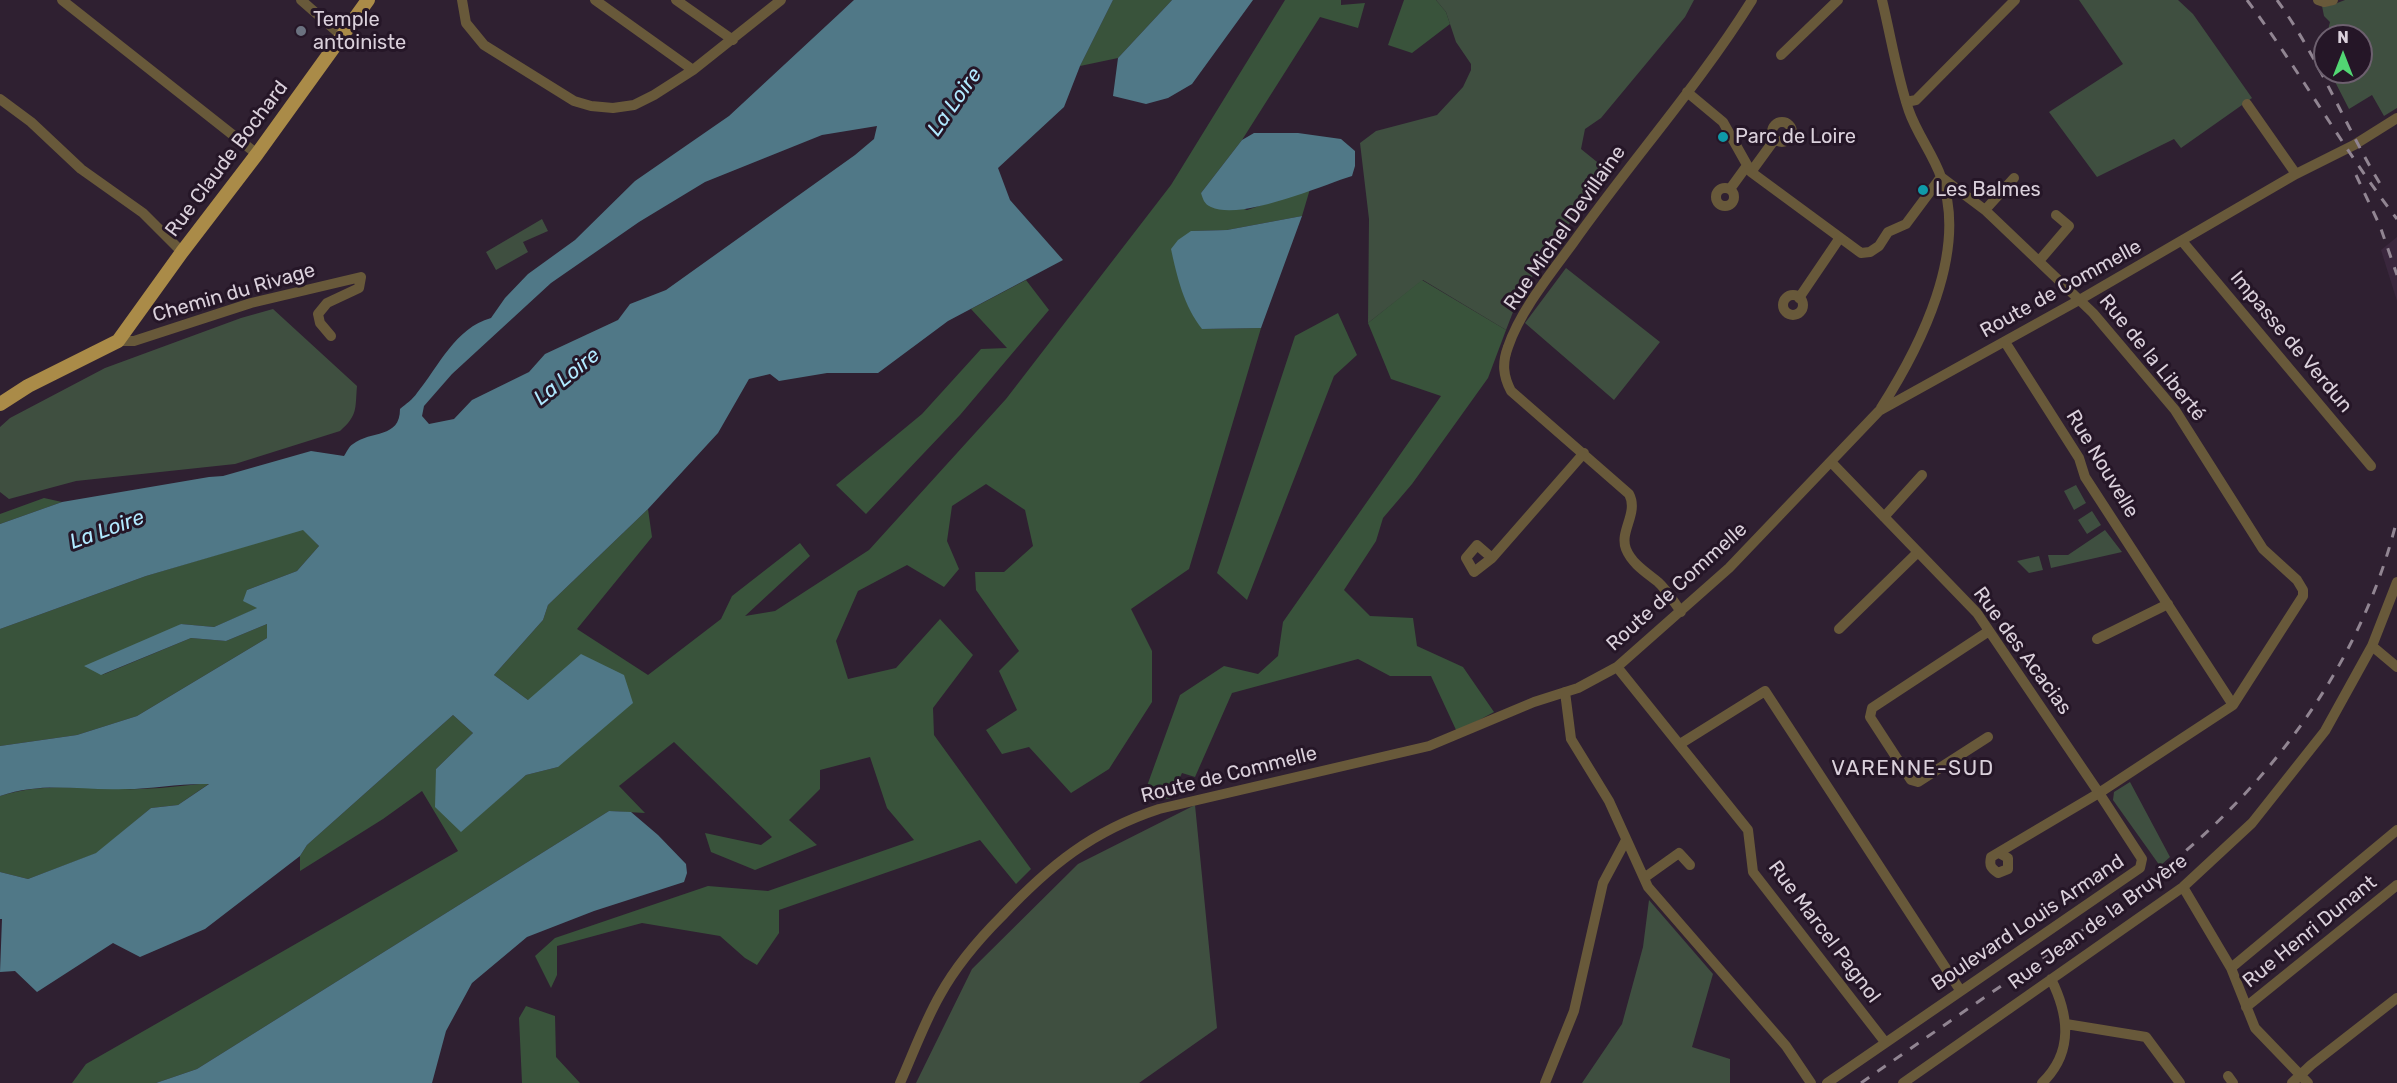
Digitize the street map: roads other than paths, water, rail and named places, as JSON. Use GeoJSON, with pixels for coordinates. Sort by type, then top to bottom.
{"type":"FeatureCollection","features":[{"type":"Feature","properties":{"kind":"main road","name":"Rue Claude Bochard"},"geometry":{"type":"LineString","coordinates":[[118,341],[368,0]]}},
{"type":"Feature","properties":{"kind":"main road"},"geometry":{"type":"LineString","coordinates":[[3,398],[118,341]]}},
{"type":"Feature","properties":{"kind":"street"},"geometry":{"type":"LineString","coordinates":[[62,0],[257,154]]}},
{"type":"Feature","properties":{"kind":"street"},"geometry":{"type":"LineString","coordinates":[[301,0],[342,36]]}},
{"type":"Feature","properties":{"kind":"street"},"geometry":{"type":"LineString","coordinates":[[462,0],[466,23],[484,45],[557,92],[591,106],[613,108],[634,105],[693,70],[781,0]]}},
{"type":"Feature","properties":{"kind":"street"},"geometry":{"type":"LineString","coordinates":[[595,0],[693,70]]}},
{"type":"Feature","properties":{"kind":"street"},"geometry":{"type":"LineString","coordinates":[[676,0],[733,40]]}},
{"type":"Feature","properties":{"kind":"street","name":"Rue Michel Devillaine"},"geometry":{"type":"LineString","coordinates":[[1681,612],[1663,588],[1644,573],[1626,550],[1625,538],[1632,512],[1629,494],[1511,391],[1504,374],[1508,346],[1533,297],[1602,201],[1687,92],[1752,0]]}},
{"type":"Feature","properties":{"kind":"street"},"geometry":{"type":"LineString","coordinates":[[1781,55],[1838,0]]}},
{"type":"Feature","properties":{"kind":"street"},"geometry":{"type":"LineString","coordinates":[[1879,411],[1901,376],[1943,276],[1949,228],[1947,203],[1941,177],[1925,148],[1906,102],[1882,0]]}},
{"type":"Feature","properties":{"kind":"street"},"geometry":{"type":"LineString","coordinates":[[1906,102],[1916,100],[2015,0]]}},
{"type":"Feature","properties":{"kind":"street"},"geometry":{"type":"LineString","coordinates":[[2318,0],[2324,2],[2333,0]]}},
{"type":"Feature","properties":{"kind":"street"},"geometry":{"type":"LineString","coordinates":[[1687,92],[1724,122],[1748,170],[1860,253],[1870,252],[1879,246],[1888,232],[1906,224],[1941,177]]}},
{"type":"Feature","properties":{"kind":"street"},"geometry":{"type":"LineString","coordinates":[[0,99],[31,122],[81,169],[143,213],[182,252]]}},
{"type":"Feature","properties":{"kind":"street"},"geometry":{"type":"LineString","coordinates":[[2247,104],[2296,174]]}},
{"type":"Feature","properties":{"kind":"street","name":"Route de Commelle"},"geometry":{"type":"LineString","coordinates":[[900,1083],[939,996],[973,947],[1046,871],[1072,850],[1133,817],[1194,799],[1429,746],[1534,702],[1578,688],[1617,666],[1729,568],[1879,411],[2081,299],[2296,174],[2354,145],[2397,118]]}},
{"type":"Feature","properties":{"kind":"street"},"geometry":{"type":"LineString","coordinates":[[1730,189],[1775,139]]}},
{"type":"Feature","properties":{"kind":"street","name":"Rue de la Liberté"},"geometry":{"type":"LineString","coordinates":[[1941,177],[1985,210],[2081,299],[2175,410],[2263,549],[2297,580],[2303,590],[2303,596],[2233,705]]}},
{"type":"Feature","properties":{"kind":"street"},"geometry":{"type":"LineString","coordinates":[[1985,210],[2014,178]]}},
{"type":"Feature","properties":{"kind":"street"},"geometry":{"type":"LineString","coordinates":[[2039,261],[2069,226],[2056,215]]}},
{"type":"Feature","properties":{"kind":"street"},"geometry":{"type":"LineString","coordinates":[[1799,297],[1839,239]]}},
{"type":"Feature","properties":{"kind":"street","name":"Impasse de Verdun"},"geometry":{"type":"LineString","coordinates":[[2182,241],[2371,466]]}},
{"type":"Feature","properties":{"kind":"street","name":"Chemin du Rivage"},"geometry":{"type":"LineString","coordinates":[[118,341],[134,341],[251,303],[361,277],[359,288],[327,303],[318,314],[320,323],[331,336]]}},
{"type":"Feature","properties":{"kind":"street","name":"Rue Nouvelle"},"geometry":{"type":"LineString","coordinates":[[2005,342],[2079,458],[2085,477],[2233,705]]}},
{"type":"Feature","properties":{"kind":"street"},"geometry":{"type":"LineString","coordinates":[[1492,558],[1584,453]]}},
{"type":"Feature","properties":{"kind":"street","name":"Rue des Acacias"},"geometry":{"type":"LineString","coordinates":[[1831,462],[1977,613],[2099,793]]}},
{"type":"Feature","properties":{"kind":"street"},"geometry":{"type":"LineString","coordinates":[[1884,517],[1922,475]]}},
{"type":"Feature","properties":{"kind":"street"},"geometry":{"type":"LineString","coordinates":[[1839,629],[1918,552]]}},
{"type":"Feature","properties":{"kind":"street","name":"Rue Jean de la Bruyère"},"geometry":{"type":"LineString","coordinates":[[1903,1083],[1919,1079],[2051,979],[2183,887],[2252,823],[2325,731],[2372,646],[2397,582]]}},
{"type":"Feature","properties":{"kind":"street"},"geometry":{"type":"LineString","coordinates":[[2097,639],[2168,604]]}},
{"type":"Feature","properties":{"kind":"street"},"geometry":{"type":"LineString","coordinates":[[1988,737],[1918,782],[1911,780],[1870,717],[1872,708],[1989,631]]}},
{"type":"Feature","properties":{"kind":"street"},"geometry":{"type":"LineString","coordinates":[[2372,646],[2397,666]]}},
{"type":"Feature","properties":{"kind":"street","name":"Rue Marcel Pagnol"},"geometry":{"type":"LineString","coordinates":[[1617,666],[1748,830],[1753,872],[1885,1042]]}},
{"type":"Feature","properties":{"kind":"street"},"geometry":{"type":"LineString","coordinates":[[1680,744],[1765,690],[1960,990]]}},
{"type":"Feature","properties":{"kind":"street"},"geometry":{"type":"LineString","coordinates":[[1565,692],[1571,739],[1609,801],[1648,887],[1786,1046],[1811,1083]]}},
{"type":"Feature","properties":{"kind":"street"},"geometry":{"type":"LineString","coordinates":[[1999,853],[2099,793],[2233,705]]}},
{"type":"Feature","properties":{"kind":"street","name":"Boulevard Louis Armand"},"geometry":{"type":"LineString","coordinates":[[1827,1083],[2140,868],[2142,859],[2099,793]]}},
{"type":"Feature","properties":{"kind":"street"},"geometry":{"type":"LineString","coordinates":[[2231,968],[2397,830]]}},
{"type":"Feature","properties":{"kind":"street"},"geometry":{"type":"LineString","coordinates":[[1545,1083],[1574,1011],[1603,883],[1626,840]]}},
{"type":"Feature","properties":{"kind":"street"},"geometry":{"type":"LineString","coordinates":[[1644,878],[1679,853],[1690,865]]}},
{"type":"Feature","properties":{"kind":"street","name":"Rue Henri Dunant"},"geometry":{"type":"LineString","coordinates":[[2246,1007],[2397,885]]}},
{"type":"Feature","properties":{"kind":"street"},"geometry":{"type":"LineString","coordinates":[[2183,887],[2231,968],[2255,1028],[2300,1080],[2397,998]]}},
{"type":"Feature","properties":{"kind":"street"},"geometry":{"type":"LineString","coordinates":[[2042,1083],[2059,1055],[2066,1024],[2060,997],[2051,979]]}},
{"type":"Feature","properties":{"kind":"street"},"geometry":{"type":"LineString","coordinates":[[2066,1024],[2146,1037],[2180,1083]]}},
{"type":"Feature","properties":{"kind":"water","name":"La Loire"},"geometry":{"type":"Polygon","coordinates":[[[854,0],[1113,0],[1080,66],[1064,107],[998,168],[1010,200],[1063,260],[948,321],[878,373],[827,373],[779,381],[770,374],[749,379],[718,433],[648,509],[548,605],[543,620],[494,675],[528,700],[581,654],[624,675],[633,703],[558,767],[526,775],[461,832],[435,807],[436,769],[473,733],[453,715],[307,845],[300,856],[205,929],[140,957],[113,943],[37,992],[15,971],[0,972],[2,919],[0,919],[0,872],[28,879],[96,853],[151,808],[178,805],[209,784],[125,789],[47,788],[16,791],[0,796],[0,746],[77,735],[137,716],[267,638],[267,624],[226,641],[191,638],[101,675],[84,666],[181,624],[214,627],[257,608],[243,601],[247,590],[297,571],[319,546],[303,530],[146,576],[0,629],[0,524],[62,502],[223,476],[311,451],[344,456],[353,444],[360,440],[390,430],[399,419],[400,409],[415,395],[449,349],[467,330],[491,318],[505,298],[528,274],[575,240],[635,181],[729,116],[854,0]],[[877,126],[822,135],[705,182],[639,222],[551,283],[452,374],[424,406],[422,416],[429,424],[454,419],[472,400],[529,372],[545,354],[618,320],[630,304],[666,290],[874,139],[877,126]]]}},
{"type":"Feature","properties":{"kind":"water"},"geometry":{"type":"Polygon","coordinates":[[[1172,0],[1253,0],[1192,84],[1168,98],[1146,104],[1113,96],[1118,58],[1172,0]]]}},
{"type":"Feature","properties":{"kind":"water"},"geometry":{"type":"Polygon","coordinates":[[[1254,133],[1298,133],[1341,139],[1355,151],[1352,176],[1260,206],[1224,210],[1209,206],[1201,193],[1242,140],[1254,133]]]}},
{"type":"Feature","properties":{"kind":"water"},"geometry":{"type":"Polygon","coordinates":[[[1302,216],[1261,328],[1202,329],[1186,301],[1176,270],[1171,249],[1178,240],[1191,231],[1227,230],[1302,216]]]}},
{"type":"Feature","properties":{"kind":"water"},"geometry":{"type":"Polygon","coordinates":[[[609,811],[631,812],[658,835],[686,864],[687,873],[684,882],[594,911],[527,937],[472,983],[446,1031],[432,1083],[156,1083],[197,1069],[609,811]]]}},
{"type":"Feature","properties":{"kind":"railway"},"geometry":{"type":"LineString","coordinates":[[2247,0],[2397,219]]}},
{"type":"Feature","properties":{"kind":"railway"},"geometry":{"type":"LineString","coordinates":[[2277,0],[2306,45],[2382,187]]}},
{"type":"Feature","properties":{"kind":"railway"},"geometry":{"type":"LineString","coordinates":[[2356,175],[2380,226],[2397,275]]}},
{"type":"Feature","properties":{"kind":"railway"},"geometry":{"type":"LineString","coordinates":[[1861,1083],[2135,892],[2209,830],[2246,793],[2312,710],[2339,665],[2363,618],[2382,570],[2397,519]]}},
{"type":"Feature","properties":{"kind":"place","name":"Temple antoiniste"},"geometry":{"type":"Point","coordinates":[301,31]}},
{"type":"Feature","properties":{"kind":"place","name":"Parc de Loire"},"geometry":{"type":"Point","coordinates":[1723,137]}},
{"type":"Feature","properties":{"kind":"place","name":"Les Balmes"},"geometry":{"type":"Point","coordinates":[1923,190]}},
{"type":"Feature","properties":{"kind":"district","name":"VARENNE-SUD"},"geometry":{"type":"Point","coordinates":[1913,769]}}]}
